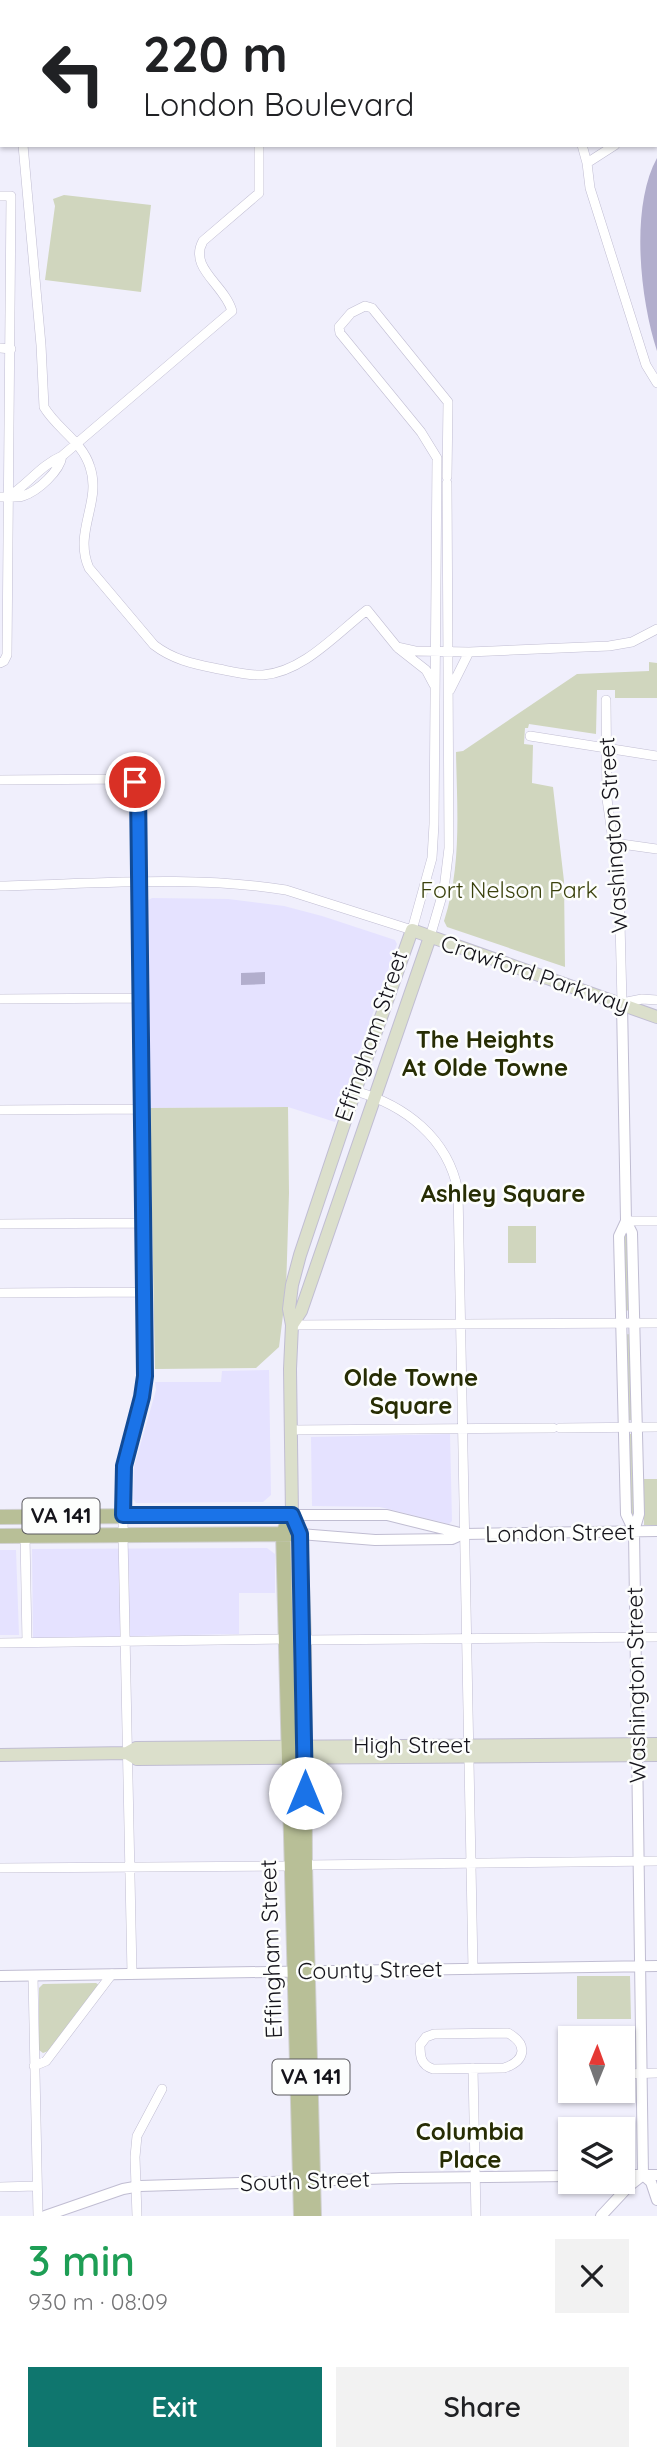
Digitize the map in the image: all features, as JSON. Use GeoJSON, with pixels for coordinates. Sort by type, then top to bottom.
{"type":"FeatureCollection","features":[{"type":"Feature","properties":{"kind":"main road","name":"Crawford Parkway"},"geometry":{"type":"LineString","coordinates":[[412,930],[657,1017]]}},
{"type":"Feature","properties":{"kind":"main road","name":"Effingham Street"},"geometry":{"type":"LineString","coordinates":[[314,2216],[307,2182],[301,1971],[299,1865],[305,1752],[304,1640],[300,1534],[292,1515],[292,1325],[289,1309],[300,1255],[412,930]]}},
{"type":"Feature","properties":{"kind":"main road","name":"Effingham Street"},"geometry":{"type":"LineString","coordinates":[[292,1325],[302,1311],[430,937]]}},
{"type":"Feature","properties":{"kind":"main road","name":"Effingham Street"},"geometry":{"type":"LineString","coordinates":[[292,1515],[283,1533],[285,1639],[288,1752],[299,1865]]}},
{"type":"Feature","properties":{"kind":"main road","name":"VA 141"},"geometry":{"type":"LineString","coordinates":[[0,1517],[292,1515]]}},
{"type":"Feature","properties":{"kind":"main road","name":"VA 141"},"geometry":{"type":"LineString","coordinates":[[0,1536],[283,1533]]}},
{"type":"Feature","properties":{"kind":"main road"},"geometry":{"type":"LineString","coordinates":[[283,1533],[300,1534]]}},
{"type":"Feature","properties":{"kind":"main road","name":"High Street"},"geometry":{"type":"LineString","coordinates":[[637,1750],[657,1744]]}},
{"type":"Feature","properties":{"kind":"main road","name":"High Street"},"geometry":{"type":"LineString","coordinates":[[0,1755],[127,1753],[136,1759],[288,1752],[637,1750],[657,1755]]}},
{"type":"Feature","properties":{"kind":"main road","name":"Effingham Street"},"geometry":{"type":"LineString","coordinates":[[301,2216],[307,2182]]}},
{"type":"Feature","properties":{"kind":"street"},"geometry":{"type":"LineString","coordinates":[[23,147],[44,407],[84,452],[93,478],[93,492],[82,540],[84,556],[96,578],[143,634],[165,653],[197,664],[245,674],[287,670],[367,610],[397,647],[426,670],[436,690]]}},
{"type":"Feature","properties":{"kind":"street"},"geometry":{"type":"LineString","coordinates":[[4,497],[23,496],[49,479],[61,465],[62,456],[232,312],[229,300],[198,261],[198,250],[203,241],[259,193],[259,147]]}},
{"type":"Feature","properties":{"kind":"street"},"geometry":{"type":"LineString","coordinates":[[583,147],[593,200],[646,365],[657,383]]}},
{"type":"Feature","properties":{"kind":"street"},"geometry":{"type":"LineString","coordinates":[[587,163],[612,147]]}},
{"type":"Feature","properties":{"kind":"street"},"geometry":{"type":"LineString","coordinates":[[0,196],[11,196],[11,349],[4,497],[7,654],[2,662]]}},
{"type":"Feature","properties":{"kind":"street","name":"Effingham Street"},"geometry":{"type":"LineString","coordinates":[[412,930],[432,858],[435,801],[437,458],[421,432],[340,332],[339,327],[351,313],[365,306],[372,309],[448,402],[448,868],[430,937]]}},
{"type":"Feature","properties":{"kind":"street"},"geometry":{"type":"LineString","coordinates":[[0,348],[11,349]]}},
{"type":"Feature","properties":{"kind":"street"},"geometry":{"type":"LineString","coordinates":[[397,647],[434,652],[469,652],[618,645],[632,642],[657,629]]}},
{"type":"Feature","properties":{"kind":"street"},"geometry":{"type":"LineString","coordinates":[[449,692],[469,652]]}},
{"type":"Feature","properties":{"kind":"street","name":"Washington Street"},"geometry":{"type":"LineString","coordinates":[[606,701],[607,799],[619,882],[626,1221],[632,1233],[635,1323],[639,1514],[634,1531],[643,2175],[650,2182],[657,2200]]}},
{"type":"Feature","properties":{"kind":"street"},"geometry":{"type":"LineString","coordinates":[[530,736],[657,756]]}},
{"type":"Feature","properties":{"kind":"street"},"geometry":{"type":"LineString","coordinates":[[0,780],[128,779],[135,782],[138,789],[145,1376],[124,1466],[123,1515],[132,1974]]}},
{"type":"Feature","properties":{"kind":"street"},"geometry":{"type":"LineString","coordinates":[[614,843],[657,849]]}},
{"type":"Feature","properties":{"kind":"street","name":"Crawford Parkway"},"geometry":{"type":"LineString","coordinates":[[0,886],[230,884],[286,891],[412,930]]}},
{"type":"Feature","properties":{"kind":"street"},"geometry":{"type":"LineString","coordinates":[[0,999],[141,998]]}},
{"type":"Feature","properties":{"kind":"street"},"geometry":{"type":"LineString","coordinates":[[622,1003],[642,999],[657,1000]]}},
{"type":"Feature","properties":{"kind":"street"},"geometry":{"type":"LineString","coordinates":[[355,1091],[374,1097],[413,1118],[425,1128],[449,1161],[458,1191],[473,1969]]}},
{"type":"Feature","properties":{"kind":"street"},"geometry":{"type":"LineString","coordinates":[[0,1110],[142,1109]]}},
{"type":"Feature","properties":{"kind":"street"},"geometry":{"type":"LineString","coordinates":[[626,1221],[657,1221]]}},
{"type":"Feature","properties":{"kind":"street","name":"Washington Street"},"geometry":{"type":"LineString","coordinates":[[626,1221],[619,1236],[620,1324],[626,1514],[634,1531]]}},
{"type":"Feature","properties":{"kind":"street"},"geometry":{"type":"LineString","coordinates":[[0,1224],[143,1223]]}},
{"type":"Feature","properties":{"kind":"street"},"geometry":{"type":"LineString","coordinates":[[0,1293],[144,1292]]}},
{"type":"Feature","properties":{"kind":"street"},"geometry":{"type":"LineString","coordinates":[[292,1325],[657,1323]]}},
{"type":"Feature","properties":{"kind":"street"},"geometry":{"type":"LineString","coordinates":[[291,1430],[657,1427]]}},
{"type":"Feature","properties":{"kind":"street"},"geometry":{"type":"LineString","coordinates":[[292,1515],[387,1515],[464,1534]]}},
{"type":"Feature","properties":{"kind":"street","name":"London Street"},"geometry":{"type":"LineString","coordinates":[[464,1534],[657,1531]]}},
{"type":"Feature","properties":{"kind":"street"},"geometry":{"type":"LineString","coordinates":[[300,1534],[375,1540],[452,1539],[464,1534]]}},
{"type":"Feature","properties":{"kind":"street"},"geometry":{"type":"LineString","coordinates":[[25,1536],[27,1643]]}},
{"type":"Feature","properties":{"kind":"street"},"geometry":{"type":"LineString","coordinates":[[304,1640],[657,1637]]}},
{"type":"Feature","properties":{"kind":"street"},"geometry":{"type":"LineString","coordinates":[[0,1643],[285,1639]]}},
{"type":"Feature","properties":{"kind":"street"},"geometry":{"type":"LineString","coordinates":[[0,1868],[657,1861]]}},
{"type":"Feature","properties":{"kind":"street","name":"County Street"},"geometry":{"type":"LineString","coordinates":[[0,1976],[657,1966]]}},
{"type":"Feature","properties":{"kind":"street"},"geometry":{"type":"LineString","coordinates":[[34,2066],[46,2061],[112,1974]]}},
{"type":"Feature","properties":{"kind":"street"},"geometry":{"type":"LineString","coordinates":[[33,1976],[38,2216]]}},
{"type":"Feature","properties":{"kind":"street"},"geometry":{"type":"LineString","coordinates":[[508,2033],[520,2042],[520,2060],[514,2064],[504,2068],[473,2068],[427,2067],[422,2061],[420,2045],[434,2034],[508,2033]]}},
{"type":"Feature","properties":{"kind":"street"},"geometry":{"type":"LineString","coordinates":[[473,2068],[475,2216]]}},
{"type":"Feature","properties":{"kind":"street"},"geometry":{"type":"LineString","coordinates":[[635,2073],[657,2073]]}},
{"type":"Feature","properties":{"kind":"street"},"geometry":{"type":"LineString","coordinates":[[137,2216],[137,2136],[162,2089]]}},
{"type":"Feature","properties":{"kind":"street"},"geometry":{"type":"LineString","coordinates":[[635,2175],[657,2175]]}},
{"type":"Feature","properties":{"kind":"street"},"geometry":{"type":"LineString","coordinates":[[601,2216],[628,2186],[643,2175]]}},
{"type":"Feature","properties":{"kind":"street","name":"South Street"},"geometry":{"type":"LineString","coordinates":[[45,2216],[136,2186],[558,2176]]}},
{"type":"Feature","properties":{"kind":"street"},"geometry":{"type":"LineString","coordinates":[[0,2187],[37,2186]]}},
{"type":"Feature","properties":{"kind":"shaded area"},"geometry":{"type":"Polygon","coordinates":[[[657,158],[657,351],[646,306],[640,253],[643,202],[657,158]]]}},
{"type":"Feature","properties":{"kind":"shaded area"},"geometry":{"type":"Polygon","coordinates":[[[152,898],[228,899],[284,906],[395,940],[397,944],[335,1122],[288,1107],[150,1108],[145,902],[152,898]]]}},
{"type":"Feature","properties":{"kind":"shaded area"},"geometry":{"type":"Polygon","coordinates":[[[265,972],[265,984],[241,985],[241,973],[265,972]]]}},
{"type":"Feature","properties":{"kind":"shaded area"},"geometry":{"type":"Polygon","coordinates":[[[269,1370],[271,1495],[263,1502],[136,1503],[133,1499],[134,1467],[156,1390],[155,1382],[221,1382],[222,1371],[269,1370]]]}},
{"type":"Feature","properties":{"kind":"shaded area"},"geometry":{"type":"Polygon","coordinates":[[[450,1434],[452,1521],[449,1524],[380,1507],[312,1506],[311,1437],[450,1434]]]}},
{"type":"Feature","properties":{"kind":"shaded area"},"geometry":{"type":"Polygon","coordinates":[[[267,1548],[275,1554],[275,1593],[239,1593],[239,1634],[33,1638],[32,1549],[267,1548]]]}},
{"type":"Feature","properties":{"kind":"shaded area"},"geometry":{"type":"Polygon","coordinates":[[[0,1550],[16,1550],[19,1635],[0,1635],[0,1550]]]}},
{"type":"Feature","properties":{"kind":"green space"},"geometry":{"type":"Polygon","coordinates":[[[64,195],[151,205],[141,292],[45,280],[55,206],[53,199],[64,195]]]}},
{"type":"Feature","properties":{"kind":"green space","name":"Fort Nelson Park"},"geometry":{"type":"Polygon","coordinates":[[[649,662],[657,663],[657,698],[615,698],[615,690],[597,690],[596,734],[529,724],[528,728],[525,728],[524,744],[533,745],[532,783],[553,787],[564,881],[565,967],[447,927],[444,921],[456,858],[456,752],[463,751],[577,674],[649,671],[649,662]]]}},
{"type":"Feature","properties":{"kind":"green space"},"geometry":{"type":"Polygon","coordinates":[[[288,1107],[286,1291],[279,1347],[256,1368],[155,1369],[150,1108],[288,1107]]]}},
{"type":"Feature","properties":{"kind":"green space"},"geometry":{"type":"Polygon","coordinates":[[[508,1226],[536,1226],[536,1263],[508,1263],[508,1226]]]}},
{"type":"Feature","properties":{"kind":"green space"},"geometry":{"type":"Polygon","coordinates":[[[626,1233],[630,1310],[625,1311],[622,1235],[626,1233]]]}},
{"type":"Feature","properties":{"kind":"green space"},"geometry":{"type":"Polygon","coordinates":[[[628,1334],[630,1335],[632,1420],[628,1420],[628,1334]]]}},
{"type":"Feature","properties":{"kind":"green space"},"geometry":{"type":"Polygon","coordinates":[[[628,1434],[632,1434],[634,1517],[630,1517],[628,1434]]]}},
{"type":"Feature","properties":{"kind":"green space"},"geometry":{"type":"Polygon","coordinates":[[[644,1479],[657,1479],[657,1525],[644,1525],[644,1479]]]}},
{"type":"Feature","properties":{"kind":"green space"},"geometry":{"type":"Polygon","coordinates":[[[577,1976],[630,1976],[631,2019],[577,2019],[577,1976]]]}},
{"type":"Feature","properties":{"kind":"green space"},"geometry":{"type":"Polygon","coordinates":[[[43,1984],[99,1985],[51,2050],[43,2053],[39,2050],[39,1988],[43,1984]]]}},
{"type":"Feature","properties":{"kind":"district","name":"The Heights At Olde Towne"},"geometry":{"type":"Point","coordinates":[485,1054]}},
{"type":"Feature","properties":{"kind":"district","name":"Ashley Square"},"geometry":{"type":"Point","coordinates":[503,1194]}},
{"type":"Feature","properties":{"kind":"district","name":"Olde Towne Square"},"geometry":{"type":"Point","coordinates":[411,1392]}},
{"type":"Feature","properties":{"kind":"district","name":"Columbia Place"},"geometry":{"type":"Point","coordinates":[470,2146]}},
{"type":"Feature","properties":{"kind":"route"},"geometry":{"type":"LineString","coordinates":[[135,782],[138,785],[145,1376],[124,1466],[123,1515],[292,1515],[300,1534],[305,1793]]}}]}
